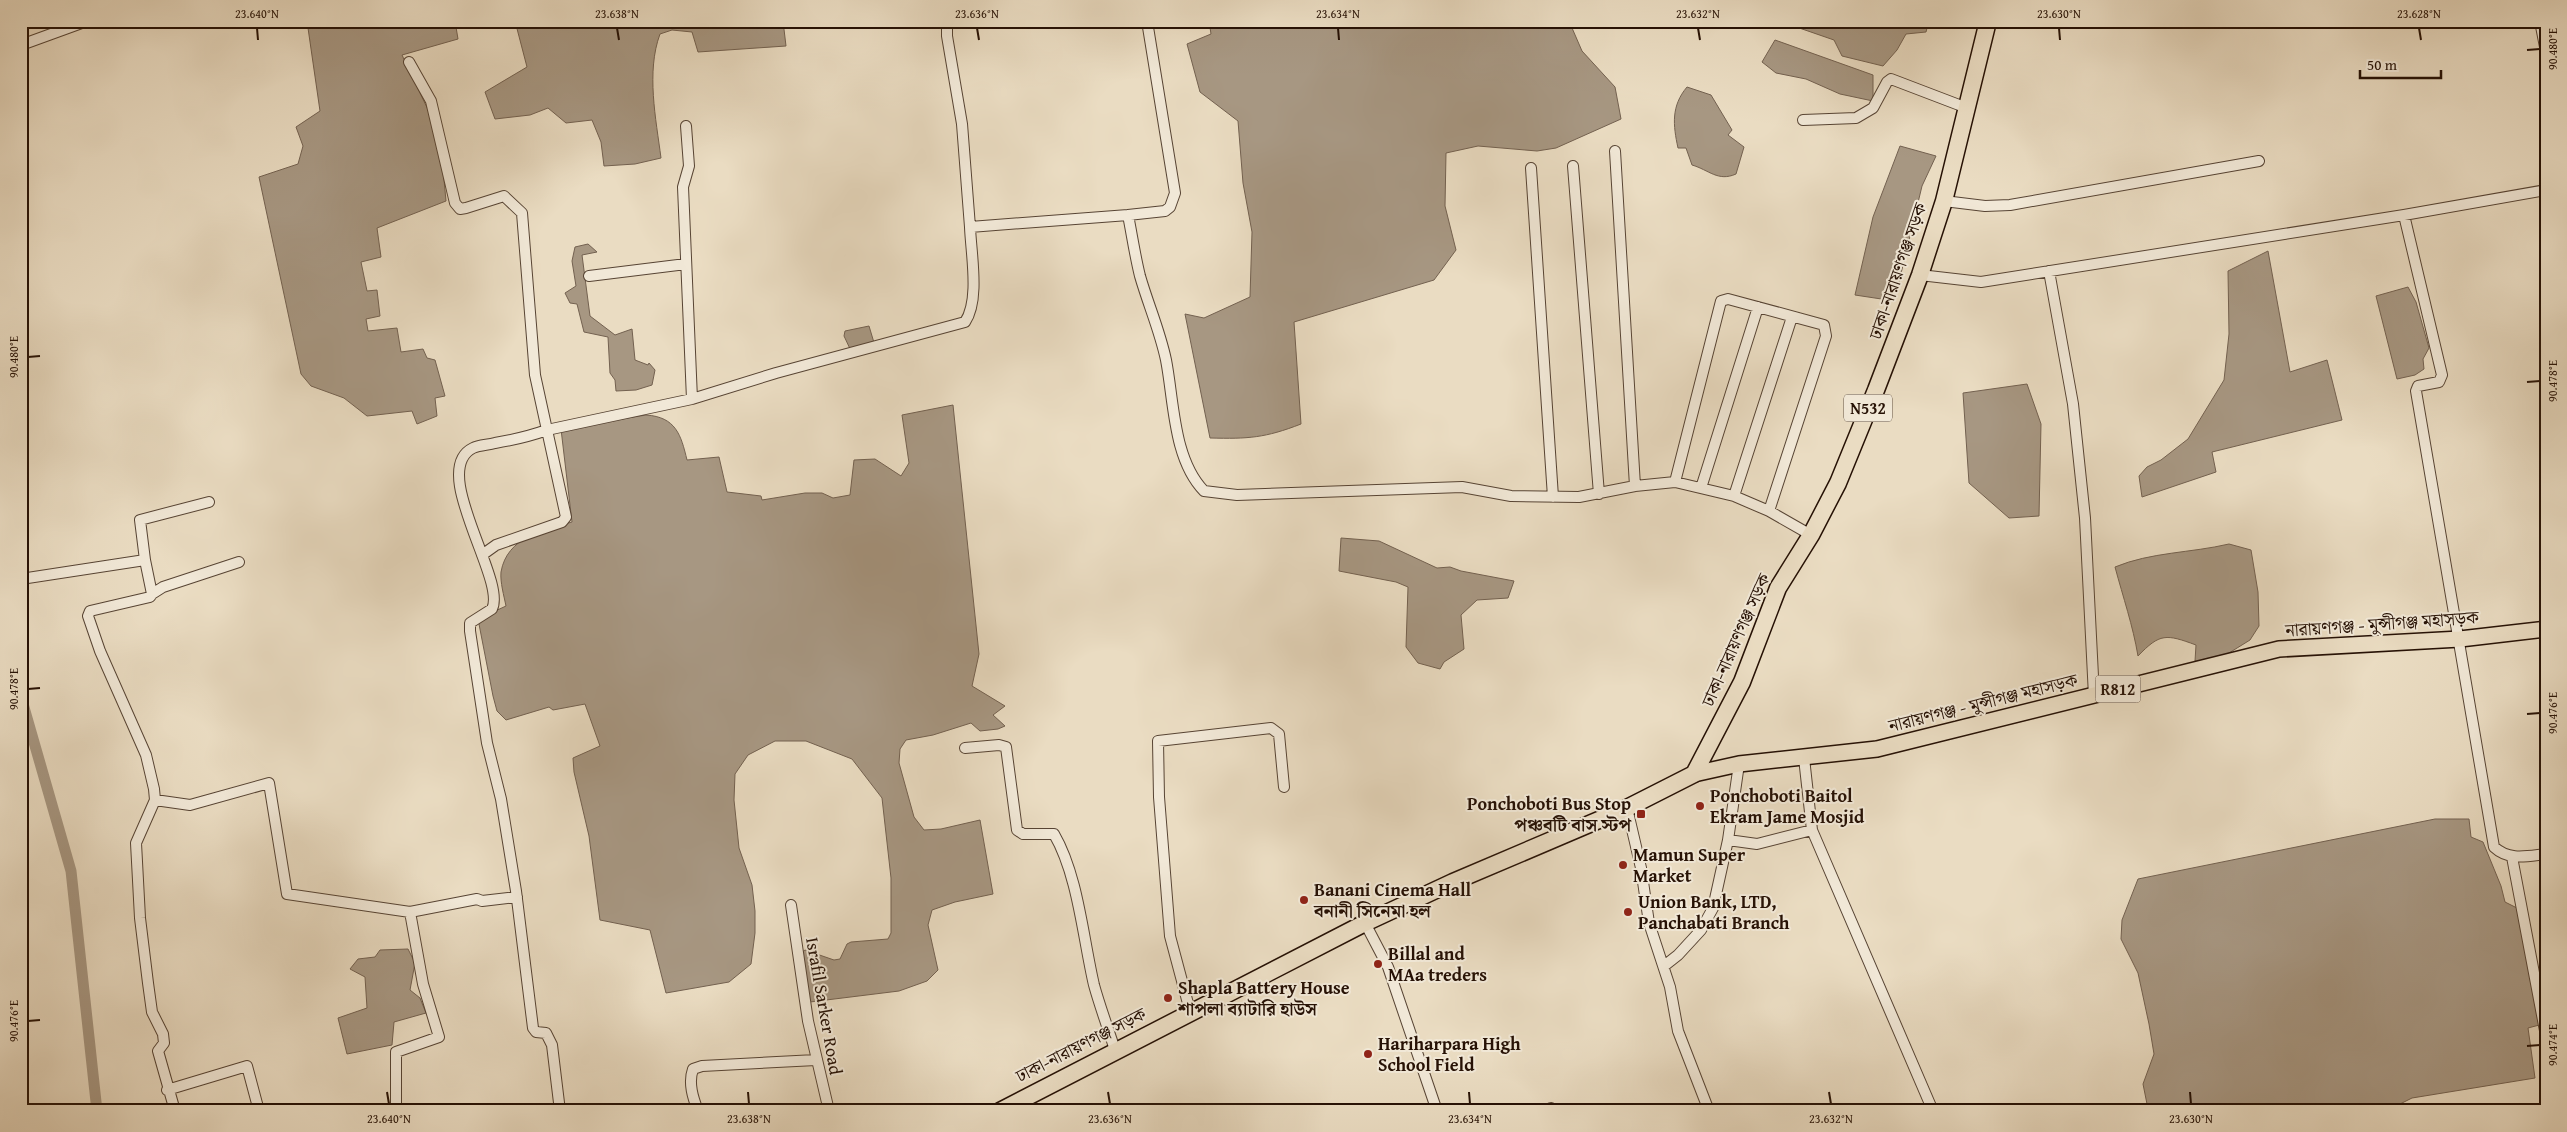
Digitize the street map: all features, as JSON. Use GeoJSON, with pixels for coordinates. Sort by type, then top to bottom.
{"type":"FeatureCollection","features":[{"type":"Feature","properties":{"kind":"highway","name":"ঢাকা-নারায়ণগঞ্জ সড়ক"},"geometry":{"type":"LineString","coordinates":[[1000,1111],[1190,1011],[1365,923],[1452,882],[1627,808],[1694,774],[1742,682],[1778,588],[1811,535],[1842,474],[1920,275],[1944,201],[1988,21]]}},
{"type":"Feature","properties":{"kind":"main road","name":"নারায়ণগঞ্জ - মুন্সীগঞ্জ মহাসড়ক"},"geometry":{"type":"LineString","coordinates":[[1694,774],[1739,764],[1804,758],[1877,748],[2279,649],[2460,639],[2546,628]]}},
{"type":"Feature","properties":{"kind":"street"},"geometry":{"type":"LineString","coordinates":[[21,46],[87,21]]}},
{"type":"Feature","properties":{"kind":"street"},"geometry":{"type":"LineString","coordinates":[[560,1111],[552,1045],[546,1033],[536,1032],[533,1028],[517,897],[501,799],[482,714],[470,624],[492,609],[495,598],[482,555],[463,507],[460,466],[463,456],[473,448],[692,399],[965,322],[971,314],[974,302],[970,227],[962,124],[947,36],[947,21]]}},
{"type":"Feature","properties":{"kind":"street"},"geometry":{"type":"LineString","coordinates":[[970,227],[1128,215],[1165,211],[1170,208],[1175,193],[1147,21]]}},
{"type":"Feature","properties":{"kind":"street"},"geometry":{"type":"LineString","coordinates":[[2540,21],[2546,52]]}},
{"type":"Feature","properties":{"kind":"street"},"geometry":{"type":"LineString","coordinates":[[409,62],[431,101],[455,203],[460,208],[466,208],[504,196],[522,213],[534,374],[566,517],[562,522],[496,545],[482,555]]}},
{"type":"Feature","properties":{"kind":"street"},"geometry":{"type":"LineString","coordinates":[[1803,120],[1856,118],[1873,108],[1887,82],[1891,79],[1967,108]]}},
{"type":"Feature","properties":{"kind":"street"},"geometry":{"type":"LineString","coordinates":[[686,126],[689,166],[683,187],[692,399]]}},
{"type":"Feature","properties":{"kind":"street"},"geometry":{"type":"LineString","coordinates":[[1615,151],[1635,486]]}},
{"type":"Feature","properties":{"kind":"street"},"geometry":{"type":"LineString","coordinates":[[1944,201],[1985,206],[2010,205],[2259,161]]}},
{"type":"Feature","properties":{"kind":"street"},"geometry":{"type":"LineString","coordinates":[[1573,166],[1599,494]]}},
{"type":"Feature","properties":{"kind":"street"},"geometry":{"type":"LineString","coordinates":[[1531,168],[1552,497]]}},
{"type":"Feature","properties":{"kind":"street"},"geometry":{"type":"LineString","coordinates":[[1920,275],[1981,282],[2404,215],[2546,190]]}},
{"type":"Feature","properties":{"kind":"street"},"geometry":{"type":"LineString","coordinates":[[1128,215],[1140,276],[1166,360],[1175,428],[1198,485],[1204,491],[1237,495],[1462,487],[1511,496],[1552,497],[1599,494],[1635,486],[1675,482],[1734,496],[1769,511],[1811,535]]}},
{"type":"Feature","properties":{"kind":"street"},"geometry":{"type":"LineString","coordinates":[[2404,215],[2442,375],[2439,382],[2418,386],[2416,391],[2460,639],[2494,847],[2502,854],[2512,857],[2546,854]]}},
{"type":"Feature","properties":{"kind":"street"},"geometry":{"type":"LineString","coordinates":[[589,276],[686,264]]}},
{"type":"Feature","properties":{"kind":"street"},"geometry":{"type":"LineString","coordinates":[[2049,271],[2073,404],[2085,518],[2094,696]]}},
{"type":"Feature","properties":{"kind":"street"},"geometry":{"type":"LineString","coordinates":[[1675,482],[1721,301],[1728,299],[1824,326],[1826,331],[1769,511]]}},
{"type":"Feature","properties":{"kind":"street"},"geometry":{"type":"LineString","coordinates":[[1701,488],[1758,307]]}},
{"type":"Feature","properties":{"kind":"street"},"geometry":{"type":"LineString","coordinates":[[1734,496],[1792,317]]}},
{"type":"Feature","properties":{"kind":"street"},"geometry":{"type":"LineString","coordinates":[[152,594],[140,520],[209,502]]}},
{"type":"Feature","properties":{"kind":"street"},"geometry":{"type":"LineString","coordinates":[[21,579],[145,560]]}},
{"type":"Feature","properties":{"kind":"street"},"geometry":{"type":"LineString","coordinates":[[175,1111],[167,1090],[158,1051],[164,1043],[163,1034],[152,1012],[140,918],[136,843],[155,800],[146,755],[100,651],[88,616],[90,611],[150,597],[163,586],[239,562]]}},
{"type":"Feature","properties":{"kind":"street"},"geometry":{"type":"LineString","coordinates":[[1190,1011],[1170,936],[1159,797],[1158,741],[1271,728],[1279,734],[1284,787]]}},
{"type":"Feature","properties":{"kind":"street"},"geometry":{"type":"LineString","coordinates":[[965,748],[999,745],[1006,748],[1017,830],[1023,834],[1054,834],[1062,846],[1080,915],[1095,986],[1115,1050]]}},
{"type":"Feature","properties":{"kind":"street"},"geometry":{"type":"LineString","coordinates":[[1804,758],[1812,830],[1933,1111]]}},
{"type":"Feature","properties":{"kind":"street"},"geometry":{"type":"LineString","coordinates":[[1664,966],[1678,955],[1700,930],[1713,908],[1728,840],[1739,764]]}},
{"type":"Feature","properties":{"kind":"street"},"geometry":{"type":"LineString","coordinates":[[155,800],[190,805],[269,783],[287,894],[410,912],[477,899],[482,901],[517,897]]}},
{"type":"Feature","properties":{"kind":"street"},"geometry":{"type":"LineString","coordinates":[[1627,808],[1641,868],[1649,923],[1664,966],[1680,1037],[1709,1111]]}},
{"type":"Feature","properties":{"kind":"street"},"geometry":{"type":"LineString","coordinates":[[1728,840],[1757,844],[1812,830]]}},
{"type":"Feature","properties":{"kind":"street"},"geometry":{"type":"LineString","coordinates":[[2512,857],[2546,1036]]}},
{"type":"Feature","properties":{"kind":"street","name":"Israfil Sarker Road"},"geometry":{"type":"LineString","coordinates":[[791,905],[816,1060],[829,1111]]}},
{"type":"Feature","properties":{"kind":"street"},"geometry":{"type":"LineString","coordinates":[[396,1111],[396,1052],[438,1037],[423,984],[410,912]]}},
{"type":"Feature","properties":{"kind":"street"},"geometry":{"type":"LineString","coordinates":[[1365,923],[1388,967],[1437,1111]]}},
{"type":"Feature","properties":{"kind":"street"},"geometry":{"type":"LineString","coordinates":[[698,1111],[693,1095],[691,1075],[693,1069],[702,1066],[816,1060]]}},
{"type":"Feature","properties":{"kind":"street"},"geometry":{"type":"LineString","coordinates":[[167,1090],[247,1066],[259,1111]]}},
{"type":"Feature","properties":{"kind":"street"},"geometry":{"type":"LineString","coordinates":[[1544,1111],[1551,1108],[1554,1111]]}},
{"type":"Feature","properties":{"kind":"shaded area"},"geometry":{"type":"Polygon","coordinates":[[[304,21],[455,21],[458,39],[402,55],[431,116],[443,169],[446,201],[377,228],[381,257],[361,262],[367,291],[377,290],[380,316],[366,319],[368,331],[397,328],[401,352],[423,349],[427,358],[435,360],[445,396],[435,398],[437,416],[417,424],[412,411],[367,416],[344,398],[311,386],[301,374],[259,177],[298,164],[303,146],[296,127],[320,111],[308,28],[304,21]]]}},
{"type":"Feature","properties":{"kind":"shaded area"},"geometry":{"type":"Polygon","coordinates":[[[515,21],[783,21],[786,46],[698,52],[692,32],[672,30],[660,34],[654,64],[653,96],[661,158],[635,164],[604,166],[601,142],[592,120],[566,123],[548,108],[530,115],[495,119],[485,92],[527,67],[515,21]]]}},
{"type":"Feature","properties":{"kind":"shaded area"},"geometry":{"type":"Polygon","coordinates":[[[1209,21],[1569,21],[1582,51],[1615,87],[1621,119],[1556,148],[1537,151],[1478,146],[1446,153],[1445,206],[1456,250],[1434,280],[1294,322],[1301,424],[1256,437],[1210,438],[1185,314],[1204,318],[1250,297],[1252,232],[1243,183],[1238,121],[1200,92],[1187,44],[1211,34],[1209,21]]]}},
{"type":"Feature","properties":{"kind":"shaded area"},"geometry":{"type":"Polygon","coordinates":[[[1779,21],[1943,21],[1938,27],[1927,28],[1926,32],[1906,34],[1897,50],[1883,66],[1842,56],[1834,40],[1779,21]]]}},
{"type":"Feature","properties":{"kind":"shaded area"},"geometry":{"type":"Polygon","coordinates":[[[1775,40],[1873,75],[1873,101],[1840,94],[1806,79],[1776,73],[1762,62],[1775,40]]]}},
{"type":"Feature","properties":{"kind":"shaded area"},"geometry":{"type":"Polygon","coordinates":[[[1687,87],[1711,95],[1732,130],[1728,135],[1744,147],[1736,174],[1724,177],[1719,176],[1692,165],[1686,148],[1678,148],[1674,124],[1676,109],[1678,101],[1687,87]]]}},
{"type":"Feature","properties":{"kind":"shaded area"},"geometry":{"type":"Polygon","coordinates":[[[1900,146],[1936,156],[1922,186],[1898,286],[1888,300],[1855,295],[1873,217],[1900,146]]]}},
{"type":"Feature","properties":{"kind":"shaded area"},"geometry":{"type":"Polygon","coordinates":[[[588,244],[597,252],[582,255],[590,316],[615,335],[632,329],[635,360],[648,365],[649,363],[655,370],[652,385],[636,390],[616,391],[615,380],[610,373],[608,337],[584,332],[577,304],[570,303],[565,293],[576,286],[572,261],[575,247],[588,244]]]}},
{"type":"Feature","properties":{"kind":"shaded area"},"geometry":{"type":"Polygon","coordinates":[[[2268,251],[2290,372],[2327,360],[2342,420],[2212,452],[2216,472],[2142,497],[2139,476],[2147,467],[2161,460],[2188,439],[2224,380],[2229,334],[2228,271],[2268,251]]]}},
{"type":"Feature","properties":{"kind":"shaded area"},"geometry":{"type":"Polygon","coordinates":[[[2408,287],[2416,302],[2429,348],[2423,359],[2424,369],[2415,375],[2397,379],[2376,296],[2408,287]]]}},
{"type":"Feature","properties":{"kind":"shaded area"},"geometry":{"type":"Polygon","coordinates":[[[869,326],[875,346],[852,353],[844,336],[845,331],[869,326]]]}},
{"type":"Feature","properties":{"kind":"shaded area"},"geometry":{"type":"Polygon","coordinates":[[[2027,384],[2041,424],[2039,516],[2009,518],[1969,483],[1963,393],[2027,384]]]}},
{"type":"Feature","properties":{"kind":"shaded area"},"geometry":{"type":"Polygon","coordinates":[[[953,405],[979,654],[972,686],[1005,706],[993,715],[1005,726],[998,729],[980,731],[971,723],[933,735],[906,740],[900,749],[899,763],[914,817],[924,830],[941,829],[980,820],[993,894],[955,902],[932,910],[928,925],[938,970],[927,981],[899,991],[810,1002],[801,953],[805,950],[834,960],[840,959],[847,944],[851,942],[888,939],[891,933],[891,878],[882,798],[852,759],[806,741],[775,741],[748,755],[735,774],[734,800],[739,848],[752,885],[755,911],[755,933],[751,964],[729,982],[666,993],[650,930],[600,920],[589,836],[574,772],[573,758],[600,746],[585,704],[553,710],[549,707],[506,720],[497,711],[478,619],[506,606],[501,572],[505,560],[518,543],[538,532],[572,522],[561,429],[646,415],[656,416],[664,419],[676,429],[687,460],[719,457],[727,492],[761,496],[762,500],[805,493],[822,493],[833,498],[850,495],[854,460],[875,459],[901,476],[909,463],[902,415],[953,405]]]}},
{"type":"Feature","properties":{"kind":"shaded area"},"geometry":{"type":"Polygon","coordinates":[[[1341,538],[1379,541],[1437,568],[1450,567],[1461,571],[1514,581],[1508,598],[1477,600],[1461,615],[1464,649],[1444,662],[1440,669],[1418,663],[1406,647],[1408,587],[1396,582],[1339,571],[1341,538]]]}},
{"type":"Feature","properties":{"kind":"shaded area"},"geometry":{"type":"Polygon","coordinates":[[[2229,544],[2251,550],[2258,592],[2259,626],[2250,640],[2229,653],[2209,662],[2195,661],[2196,645],[2170,638],[2164,638],[2152,643],[2138,656],[2115,567],[2143,558],[2229,544]]]}},
{"type":"Feature","properties":{"kind":"shaded area"},"geometry":{"type":"Polygon","coordinates":[[[2435,819],[2469,819],[2471,837],[2483,842],[2501,886],[2505,902],[2519,909],[2543,1024],[2528,1028],[2535,1078],[2412,1098],[2398,1105],[2394,1111],[2165,1111],[2162,1106],[2147,1104],[2143,1084],[2154,1054],[2138,973],[2121,939],[2122,920],[2138,879],[2435,819]]]}},
{"type":"Feature","properties":{"kind":"shaded area"},"geometry":{"type":"Polygon","coordinates":[[[408,949],[415,963],[410,990],[420,998],[426,1013],[394,1022],[392,1045],[347,1054],[338,1018],[367,1008],[365,977],[350,969],[358,959],[375,957],[380,950],[408,949]]]}},
{"type":"Feature","properties":{"kind":"waterway"},"geometry":{"type":"LineString","coordinates":[[21,697],[71,871],[97,1111]]}},
{"type":"Feature","properties":{"kind":"place","name":"Ponchoboti Baitol Ekram Jame Mosjid"},"geometry":{"type":"Point","coordinates":[1700,806]}},
{"type":"Feature","properties":{"kind":"place","name":"Ponchoboti Bus Stop পঞ্চবটি বাস স্টপ"},"geometry":{"type":"Point","coordinates":[1641,814]}},
{"type":"Feature","properties":{"kind":"place","name":"Mamun Super Market"},"geometry":{"type":"Point","coordinates":[1623,865]}},
{"type":"Feature","properties":{"kind":"place","name":"Banani Cinema Hall বনানী সিনেমা হল"},"geometry":{"type":"Point","coordinates":[1304,900]}},
{"type":"Feature","properties":{"kind":"place","name":"Union Bank, LTD, Panchabati Branch"},"geometry":{"type":"Point","coordinates":[1628,912]}},
{"type":"Feature","properties":{"kind":"place","name":"Billal and MAa treders"},"geometry":{"type":"Point","coordinates":[1378,964]}},
{"type":"Feature","properties":{"kind":"place","name":"Shapla Battery House শাপলা ব্যাটারি হাউস"},"geometry":{"type":"Point","coordinates":[1168,998]}},
{"type":"Feature","properties":{"kind":"place","name":"Hariharpara High School Field"},"geometry":{"type":"Point","coordinates":[1368,1054]}}]}
